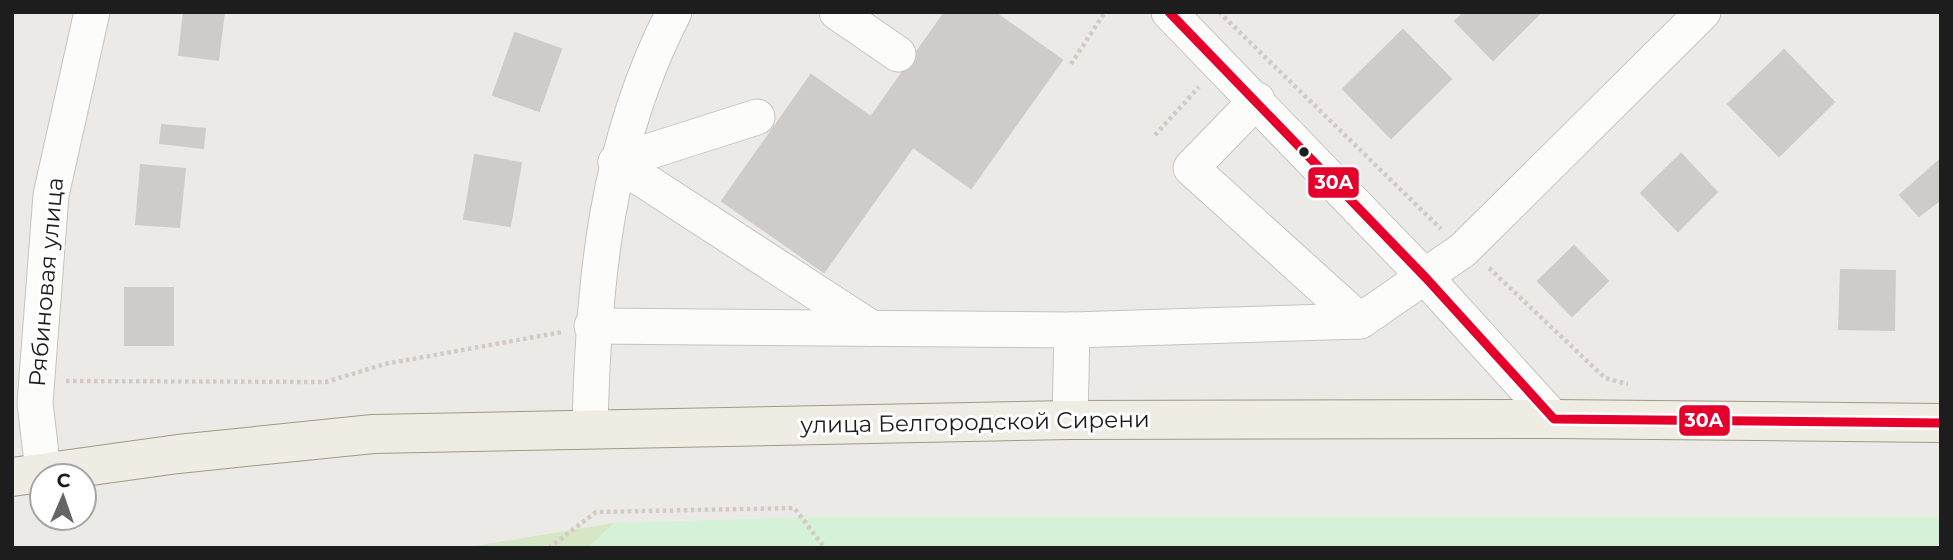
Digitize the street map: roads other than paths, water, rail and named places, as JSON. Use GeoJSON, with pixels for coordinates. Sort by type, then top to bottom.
{"type":"FeatureCollection","features":[{"type":"Feature","properties":{"kind":"main road","name":"улица Белгородской Сирени"},"geometry":{"type":"LineString","coordinates":[[98,466],[373,434],[1070,420],[1553,419],[1941,423]]}},
{"type":"Feature","properties":{"kind":"street","name":"Рябиновая улица"},"geometry":{"type":"LineString","coordinates":[[28,462],[28,396],[51,195],[92,12]]}},
{"type":"Feature","properties":{"kind":"street"},"geometry":{"type":"LineString","coordinates":[[590,429],[592,326],[599,258],[616,162],[657,46],[674,12]]}},
{"type":"Feature","properties":{"kind":"street"},"geometry":{"type":"LineString","coordinates":[[837,12],[898,54]]}},
{"type":"Feature","properties":{"kind":"street"},"geometry":{"type":"LineString","coordinates":[[1169,12],[1257,100],[1426,278],[1553,419]]}},
{"type":"Feature","properties":{"kind":"street"},"geometry":{"type":"LineString","coordinates":[[592,326],[1072,330],[1360,321],[1463,250],[1703,12]]}},
{"type":"Feature","properties":{"kind":"street"},"geometry":{"type":"LineString","coordinates":[[1257,100],[1191,168],[1360,321]]}},
{"type":"Feature","properties":{"kind":"street"},"geometry":{"type":"LineString","coordinates":[[616,162],[757,117]]}},
{"type":"Feature","properties":{"kind":"street"},"geometry":{"type":"LineString","coordinates":[[616,162],[872,328]]}},
{"type":"Feature","properties":{"kind":"street"},"geometry":{"type":"LineString","coordinates":[[1070,420],[1072,330]]}}]}
